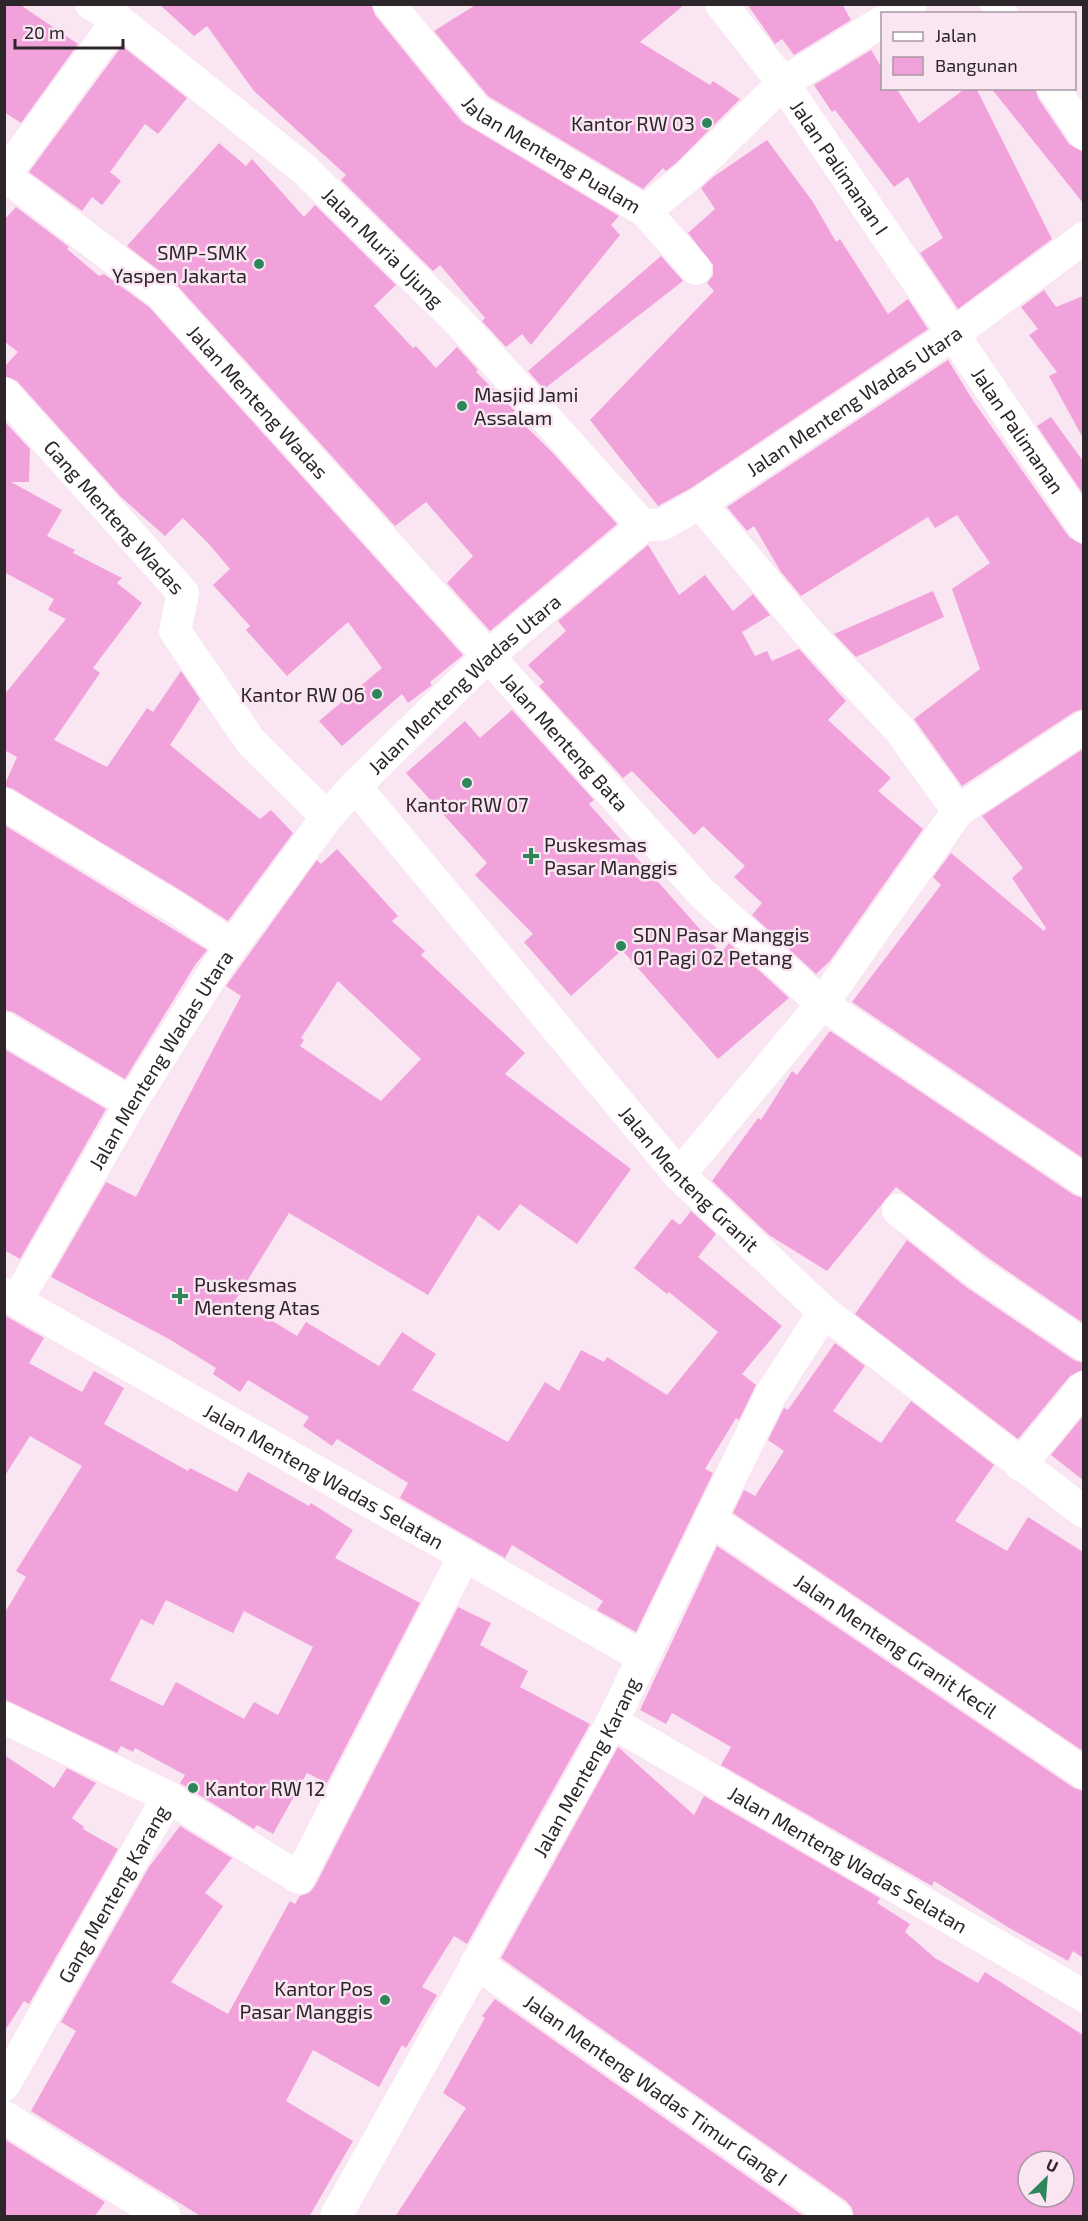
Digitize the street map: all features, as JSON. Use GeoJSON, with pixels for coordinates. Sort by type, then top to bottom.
{"type":"FeatureCollection","features":[{"type":"Feature","properties":{"kind":"street","name":"Jalan Muria Ujung"},"geometry":{"type":"LineString","coordinates":[[91,4],[118,20],[304,169],[459,322],[644,526]]}},
{"type":"Feature","properties":{"kind":"street","name":"Jalan Menteng Pualam"},"geometry":{"type":"LineString","coordinates":[[389,4],[476,110],[645,210],[688,176],[783,83],[881,23]]}},
{"type":"Feature","properties":{"kind":"street","name":"Jalan Palimanan I"},"geometry":{"type":"LineString","coordinates":[[721,4],[783,83],[952,335]]}},
{"type":"Feature","properties":{"kind":"street"},"geometry":{"type":"LineString","coordinates":[[5,175],[118,20]]}},
{"type":"Feature","properties":{"kind":"street"},"geometry":{"type":"LineString","coordinates":[[1054,90],[1083,134]]}},
{"type":"Feature","properties":{"kind":"street","name":"Jalan Menteng Wadas"},"geometry":{"type":"LineString","coordinates":[[5,175],[160,294],[488,656]]}},
{"type":"Feature","properties":{"kind":"street"},"geometry":{"type":"LineString","coordinates":[[645,210],[696,269]]}},
{"type":"Feature","properties":{"kind":"street","name":"Jalan Menteng Wadas Utara"},"geometry":{"type":"LineString","coordinates":[[11,1297],[231,945],[327,817],[355,786],[488,656],[644,526],[663,524],[700,503],[952,335],[1083,238]]}},
{"type":"Feature","properties":{"kind":"street","name":"Jalan Palimanan"},"geometry":{"type":"LineString","coordinates":[[952,335],[1083,527]]}},
{"type":"Feature","properties":{"kind":"street","name":"Gang Menteng Wadas"},"geometry":{"type":"LineString","coordinates":[[4,393],[183,593],[175,630],[251,742],[327,817]]}},
{"type":"Feature","properties":{"kind":"street"},"geometry":{"type":"LineString","coordinates":[[700,503],[805,629],[898,728],[958,811]]}},
{"type":"Feature","properties":{"kind":"street","name":"Jalan Menteng Bata"},"geometry":{"type":"LineString","coordinates":[[488,656],[702,893],[822,1004]]}},
{"type":"Feature","properties":{"kind":"street"},"geometry":{"type":"LineString","coordinates":[[679,1175],[822,1004],[958,811],[1083,728]]}},
{"type":"Feature","properties":{"kind":"street","name":"Jalan Menteng Granit"},"geometry":{"type":"LineString","coordinates":[[355,786],[679,1175],[824,1312],[1083,1512]]}},
{"type":"Feature","properties":{"kind":"street"},"geometry":{"type":"LineString","coordinates":[[4,804],[176,908],[231,945]]}},
{"type":"Feature","properties":{"kind":"street"},"geometry":{"type":"LineString","coordinates":[[822,1004],[1083,1180]]}},
{"type":"Feature","properties":{"kind":"street"},"geometry":{"type":"LineString","coordinates":[[4,1028],[131,1103]]}},
{"type":"Feature","properties":{"kind":"street"},"geometry":{"type":"LineString","coordinates":[[898,1210],[976,1272],[1083,1345]]}},
{"type":"Feature","properties":{"kind":"street","name":"Jalan Menteng Wadas Selatan"},"geometry":{"type":"LineString","coordinates":[[11,1297],[643,1657]]}},
{"type":"Feature","properties":{"kind":"street","name":"Jalan Menteng Karang"},"geometry":{"type":"LineString","coordinates":[[336,2217],[612,1722],[771,1394],[824,1312]]}},
{"type":"Feature","properties":{"kind":"street"},"geometry":{"type":"LineString","coordinates":[[1020,1465],[1083,1387]]}},
{"type":"Feature","properties":{"kind":"street","name":"Jalan Menteng Granit Kecil"},"geometry":{"type":"LineString","coordinates":[[710,1519],[1083,1773]]}},
{"type":"Feature","properties":{"kind":"street"},"geometry":{"type":"LineString","coordinates":[[168,1797],[299,1878],[464,1556]]}},
{"type":"Feature","properties":{"kind":"street","name":"Gang Menteng Karang"},"geometry":{"type":"LineString","coordinates":[[4,1718],[168,1797],[4,2085]]}},
{"type":"Feature","properties":{"kind":"street","name":"Jalan Menteng Wadas Selatan"},"geometry":{"type":"LineString","coordinates":[[612,1722],[1083,1996]]}},
{"type":"Feature","properties":{"kind":"street","name":"Jalan Menteng Wadas Timur Gang I"},"geometry":{"type":"LineString","coordinates":[[476,1963],[782,2175],[836,2217]]}},
{"type":"Feature","properties":{"kind":"street"},"geometry":{"type":"LineString","coordinates":[[4,2117],[164,2217]]}},
{"type":"Feature","properties":{"kind":"building"},"geometry":{"type":"Polygon","coordinates":[[[4,4],[19,4],[78,44],[21,123],[4,112],[4,4]]]}},
{"type":"Feature","properties":{"kind":"building"},"geometry":{"type":"Polygon","coordinates":[[[159,4],[371,4],[375,15],[462,122],[619,216],[611,225],[620,235],[531,345],[522,334],[506,347],[482,321],[485,318],[440,265],[433,271],[341,180],[346,175],[254,91],[207,26],[194,36],[159,4]]]}},
{"type":"Feature","properties":{"kind":"building"},"geometry":{"type":"Polygon","coordinates":[[[477,4],[685,4],[640,42],[710,85],[713,81],[740,99],[676,163],[666,171],[663,168],[643,189],[488,96],[434,31],[477,4]]]}},
{"type":"Feature","properties":{"kind":"building"},"geometry":{"type":"Polygon","coordinates":[[[747,4],[842,4],[851,20],[794,55],[782,39],[775,44],[747,4]]]}},
{"type":"Feature","properties":{"kind":"building"},"geometry":{"type":"Polygon","coordinates":[[[122,46],[187,98],[158,134],[145,124],[110,172],[121,181],[102,205],[92,197],[82,211],[29,172],[122,46]]]}},
{"type":"Feature","properties":{"kind":"building"},"geometry":{"type":"Polygon","coordinates":[[[871,50],[881,66],[881,90],[897,90],[919,123],[963,90],[977,90],[1052,239],[958,309],[920,253],[943,238],[908,177],[894,187],[835,110],[832,112],[814,85],[871,50]]]}},
{"type":"Feature","properties":{"kind":"building"},"geometry":{"type":"Polygon","coordinates":[[[993,90],[1036,90],[1038,98],[1069,144],[1083,152],[1083,203],[993,90]]]}},
{"type":"Feature","properties":{"kind":"building"},"geometry":{"type":"Polygon","coordinates":[[[767,140],[813,202],[836,242],[840,239],[888,314],[908,299],[928,329],[691,488],[658,506],[590,420],[714,291],[707,283],[713,275],[713,265],[688,233],[715,209],[701,188],[713,177],[767,140]]]}},
{"type":"Feature","properties":{"kind":"building"},"geometry":{"type":"Polygon","coordinates":[[[219,143],[246,166],[252,159],[304,217],[315,205],[396,285],[374,306],[413,348],[416,346],[436,368],[457,347],[478,370],[476,372],[515,411],[512,413],[551,451],[617,524],[490,631],[447,583],[473,556],[426,502],[395,526],[174,282],[127,246],[219,143]]]}},
{"type":"Feature","properties":{"kind":"building"},"geometry":{"type":"Polygon","coordinates":[[[16,207],[69,247],[67,249],[99,276],[104,274],[149,307],[463,655],[430,682],[432,685],[408,703],[402,694],[342,746],[319,721],[382,668],[348,622],[287,676],[246,630],[250,626],[213,585],[230,569],[209,544],[183,518],[165,536],[121,497],[17,381],[4,376],[4,367],[18,352],[4,341],[4,220],[16,207]]]}},
{"type":"Feature","properties":{"kind":"building"},"geometry":{"type":"Polygon","coordinates":[[[661,256],[683,281],[544,389],[528,371],[661,256]]]}},
{"type":"Feature","properties":{"kind":"building"},"geometry":{"type":"Polygon","coordinates":[[[1044,290],[1056,307],[1083,296],[1083,438],[1049,376],[1057,372],[1029,335],[1038,329],[1021,307],[1044,290]]]}},
{"type":"Feature","properties":{"kind":"building"},"geometry":{"type":"Polygon","coordinates":[[[948,360],[974,402],[1069,537],[1083,545],[1083,709],[1074,712],[962,786],[914,719],[980,669],[952,589],[990,563],[957,515],[935,528],[928,517],[801,596],[781,572],[754,526],[747,531],[727,507],[948,360]]]}},
{"type":"Feature","properties":{"kind":"building"},"geometry":{"type":"Polygon","coordinates":[[[1051,417],[1083,461],[1083,494],[1037,426],[1051,417]]]}},
{"type":"Feature","properties":{"kind":"building"},"geometry":{"type":"Polygon","coordinates":[[[4,421],[30,449],[29,482],[11,482],[62,510],[47,536],[75,550],[73,553],[122,578],[117,583],[142,603],[93,668],[100,673],[54,740],[107,767],[147,708],[153,712],[181,671],[200,699],[170,745],[260,819],[271,810],[293,833],[228,921],[13,789],[4,786],[17,757],[4,750],[4,695],[66,619],[48,610],[54,599],[4,572],[4,421]]]}},
{"type":"Feature","properties":{"kind":"building"},"geometry":{"type":"Polygon","coordinates":[[[648,545],[679,595],[705,575],[733,611],[753,594],[770,615],[742,632],[755,656],[767,651],[772,661],[799,649],[846,701],[828,720],[891,778],[878,791],[923,829],[830,961],[816,974],[752,915],[762,903],[734,877],[745,866],[703,826],[694,835],[632,771],[623,778],[539,686],[544,682],[528,665],[566,631],[558,621],[648,545]]]}},
{"type":"Feature","properties":{"kind":"building"},"geometry":{"type":"Polygon","coordinates":[[[933,591],[944,617],[856,657],[834,634],[933,591]]]}},
{"type":"Feature","properties":{"kind":"building"},"geometry":{"type":"Polygon","coordinates":[[[512,710],[594,800],[589,804],[721,953],[729,943],[789,998],[718,1059],[622,950],[571,996],[524,942],[533,934],[475,875],[487,863],[406,773],[465,721],[480,738],[512,710]]]}},
{"type":"Feature","properties":{"kind":"building"},"geometry":{"type":"Polygon","coordinates":[[[1083,749],[1083,1158],[852,1002],[941,885],[933,877],[951,853],[1044,931],[1046,928],[1012,878],[1023,868],[982,816],[1083,749]]]}},
{"type":"Feature","properties":{"kind":"building"},"geometry":{"type":"Polygon","coordinates":[[[4,825],[207,950],[195,965],[125,1079],[13,1012],[4,1010],[4,825]]]}},
{"type":"Feature","properties":{"kind":"building"},"geometry":{"type":"Polygon","coordinates":[[[337,849],[398,916],[392,921],[425,951],[421,955],[525,1053],[505,1074],[631,1169],[577,1244],[520,1204],[499,1231],[478,1215],[428,1295],[289,1213],[236,1299],[297,1336],[306,1322],[379,1366],[402,1332],[436,1354],[412,1390],[508,1442],[545,1382],[559,1391],[581,1350],[604,1362],[607,1357],[667,1395],[718,1332],[669,1292],[667,1294],[634,1268],[672,1219],[680,1225],[691,1211],[716,1234],[698,1257],[782,1326],[742,1374],[756,1385],[739,1420],[736,1418],[705,1469],[713,1473],[636,1632],[597,1610],[603,1601],[512,1545],[505,1558],[400,1498],[408,1483],[337,1439],[332,1446],[303,1426],[309,1417],[248,1380],[240,1392],[213,1374],[216,1368],[169,1339],[51,1277],[106,1182],[136,1197],[241,996],[226,986],[317,860],[321,864],[337,849]],[[338,981],[301,1038],[304,1040],[300,1046],[381,1101],[421,1059],[338,981]]]}},
{"type":"Feature","properties":{"kind":"building"},"geometry":{"type":"Polygon","coordinates":[[[830,1031],[1074,1195],[1083,1198],[1083,1323],[987,1257],[896,1187],[827,1271],[769,1235],[712,1181],[758,1118],[761,1120],[792,1071],[797,1075],[830,1031]]]}},
{"type":"Feature","properties":{"kind":"building"},"geometry":{"type":"Polygon","coordinates":[[[4,1049],[106,1109],[20,1259],[4,1250],[4,1049]]]}},
{"type":"Feature","properties":{"kind":"building"},"geometry":{"type":"Polygon","coordinates":[[[907,1240],[966,1287],[1074,1360],[1083,1363],[1083,1370],[1070,1376],[1018,1439],[855,1314],[907,1240]]]}},
{"type":"Feature","properties":{"kind":"building"},"geometry":{"type":"Polygon","coordinates":[[[4,1315],[44,1338],[29,1363],[82,1392],[94,1371],[124,1388],[104,1424],[188,1471],[190,1468],[237,1492],[248,1472],[309,1506],[311,1503],[353,1530],[335,1558],[420,1603],[327,1783],[307,1773],[273,1834],[257,1825],[254,1829],[180,1783],[185,1775],[135,1748],[133,1752],[121,1746],[117,1753],[4,1699],[4,1614],[26,1577],[16,1571],[82,1466],[30,1436],[4,1477],[4,1315]],[[166,1600],[153,1625],[141,1619],[110,1680],[163,1706],[176,1682],[244,1719],[254,1702],[278,1715],[313,1647],[244,1611],[233,1633],[166,1600]]]}},
{"type":"Feature","properties":{"kind":"building"},"geometry":{"type":"Polygon","coordinates":[[[835,1343],[865,1366],[833,1411],[881,1443],[911,1401],[994,1465],[955,1521],[1007,1551],[1028,1517],[1083,1552],[1083,1751],[733,1513],[744,1490],[755,1496],[784,1451],[768,1440],[784,1408],[788,1410],[835,1343]]]}},
{"type":"Feature","properties":{"kind":"building"},"geometry":{"type":"Polygon","coordinates":[[[1083,1416],[1083,1480],[1051,1455],[1083,1416]]]}},
{"type":"Feature","properties":{"kind":"building"},"geometry":{"type":"Polygon","coordinates":[[[717,1546],[1074,1788],[1083,1791],[1083,1958],[1073,1951],[1068,1961],[934,1881],[932,1886],[721,1765],[731,1747],[672,1713],[666,1724],[640,1710],[717,1546]]]}},
{"type":"Feature","properties":{"kind":"building"},"geometry":{"type":"Polygon","coordinates":[[[458,1607],[491,1623],[480,1645],[528,1671],[520,1687],[590,1724],[467,1944],[454,1936],[422,1987],[437,1995],[406,2048],[402,2045],[379,2087],[313,2050],[286,2101],[353,2141],[309,2217],[202,2217],[31,2111],[76,2031],[61,2022],[149,1867],[180,1826],[232,1858],[205,1893],[223,1906],[171,1982],[228,2014],[290,1901],[295,1904],[300,1896],[309,1893],[315,1886],[458,1607]]]}},
{"type":"Feature","properties":{"kind":"building"},"geometry":{"type":"Polygon","coordinates":[[[618,1747],[694,1815],[704,1796],[880,1898],[877,1903],[910,1924],[905,1932],[935,1958],[978,1983],[985,1972],[1083,2035],[1083,2217],[854,2217],[852,2208],[846,2201],[501,1958],[618,1747]]]}},
{"type":"Feature","properties":{"kind":"building"},"geometry":{"type":"Polygon","coordinates":[[[4,1755],[54,1788],[67,1768],[96,1783],[72,1818],[84,1827],[83,1829],[118,1849],[29,2004],[24,2001],[4,2032],[4,1755]]]}},
{"type":"Feature","properties":{"kind":"building"},"geometry":{"type":"Polygon","coordinates":[[[495,1999],[805,2217],[395,2217],[466,2108],[443,2093],[485,2018],[482,2016],[495,1999]]]}},
{"type":"Feature","properties":{"kind":"building"},"geometry":{"type":"Polygon","coordinates":[[[4,2139],[105,2202],[94,2217],[4,2217],[4,2139]]]}},
{"type":"Feature","properties":{"kind":"place","name":"Kantor RW 03"},"geometry":{"type":"Point","coordinates":[707,123]}},
{"type":"Feature","properties":{"kind":"place","name":"SMP-SMK Yaspen Jakarta"},"geometry":{"type":"Point","coordinates":[259,264]}},
{"type":"Feature","properties":{"kind":"place","name":"Masjid Jami Assalam"},"geometry":{"type":"Point","coordinates":[462,406]}},
{"type":"Feature","properties":{"kind":"place","name":"Kantor RW 06"},"geometry":{"type":"Point","coordinates":[377,694]}},
{"type":"Feature","properties":{"kind":"place","name":"Kantor RW 07"},"geometry":{"type":"Point","coordinates":[467,783]}},
{"type":"Feature","properties":{"kind":"place","name":"Puskesmas Pasar Manggis"},"geometry":{"type":"Point","coordinates":[531,856]}},
{"type":"Feature","properties":{"kind":"place","name":"SDN Pasar Manggis 01 Pagi 02 Petang"},"geometry":{"type":"Point","coordinates":[621,946]}},
{"type":"Feature","properties":{"kind":"place","name":"Puskesmas Menteng Atas"},"geometry":{"type":"Point","coordinates":[180,1296]}},
{"type":"Feature","properties":{"kind":"place","name":"Kantor RW 12"},"geometry":{"type":"Point","coordinates":[193,1788]}},
{"type":"Feature","properties":{"kind":"place","name":"Kantor Pos Pasar Manggis"},"geometry":{"type":"Point","coordinates":[385,2000]}}]}
